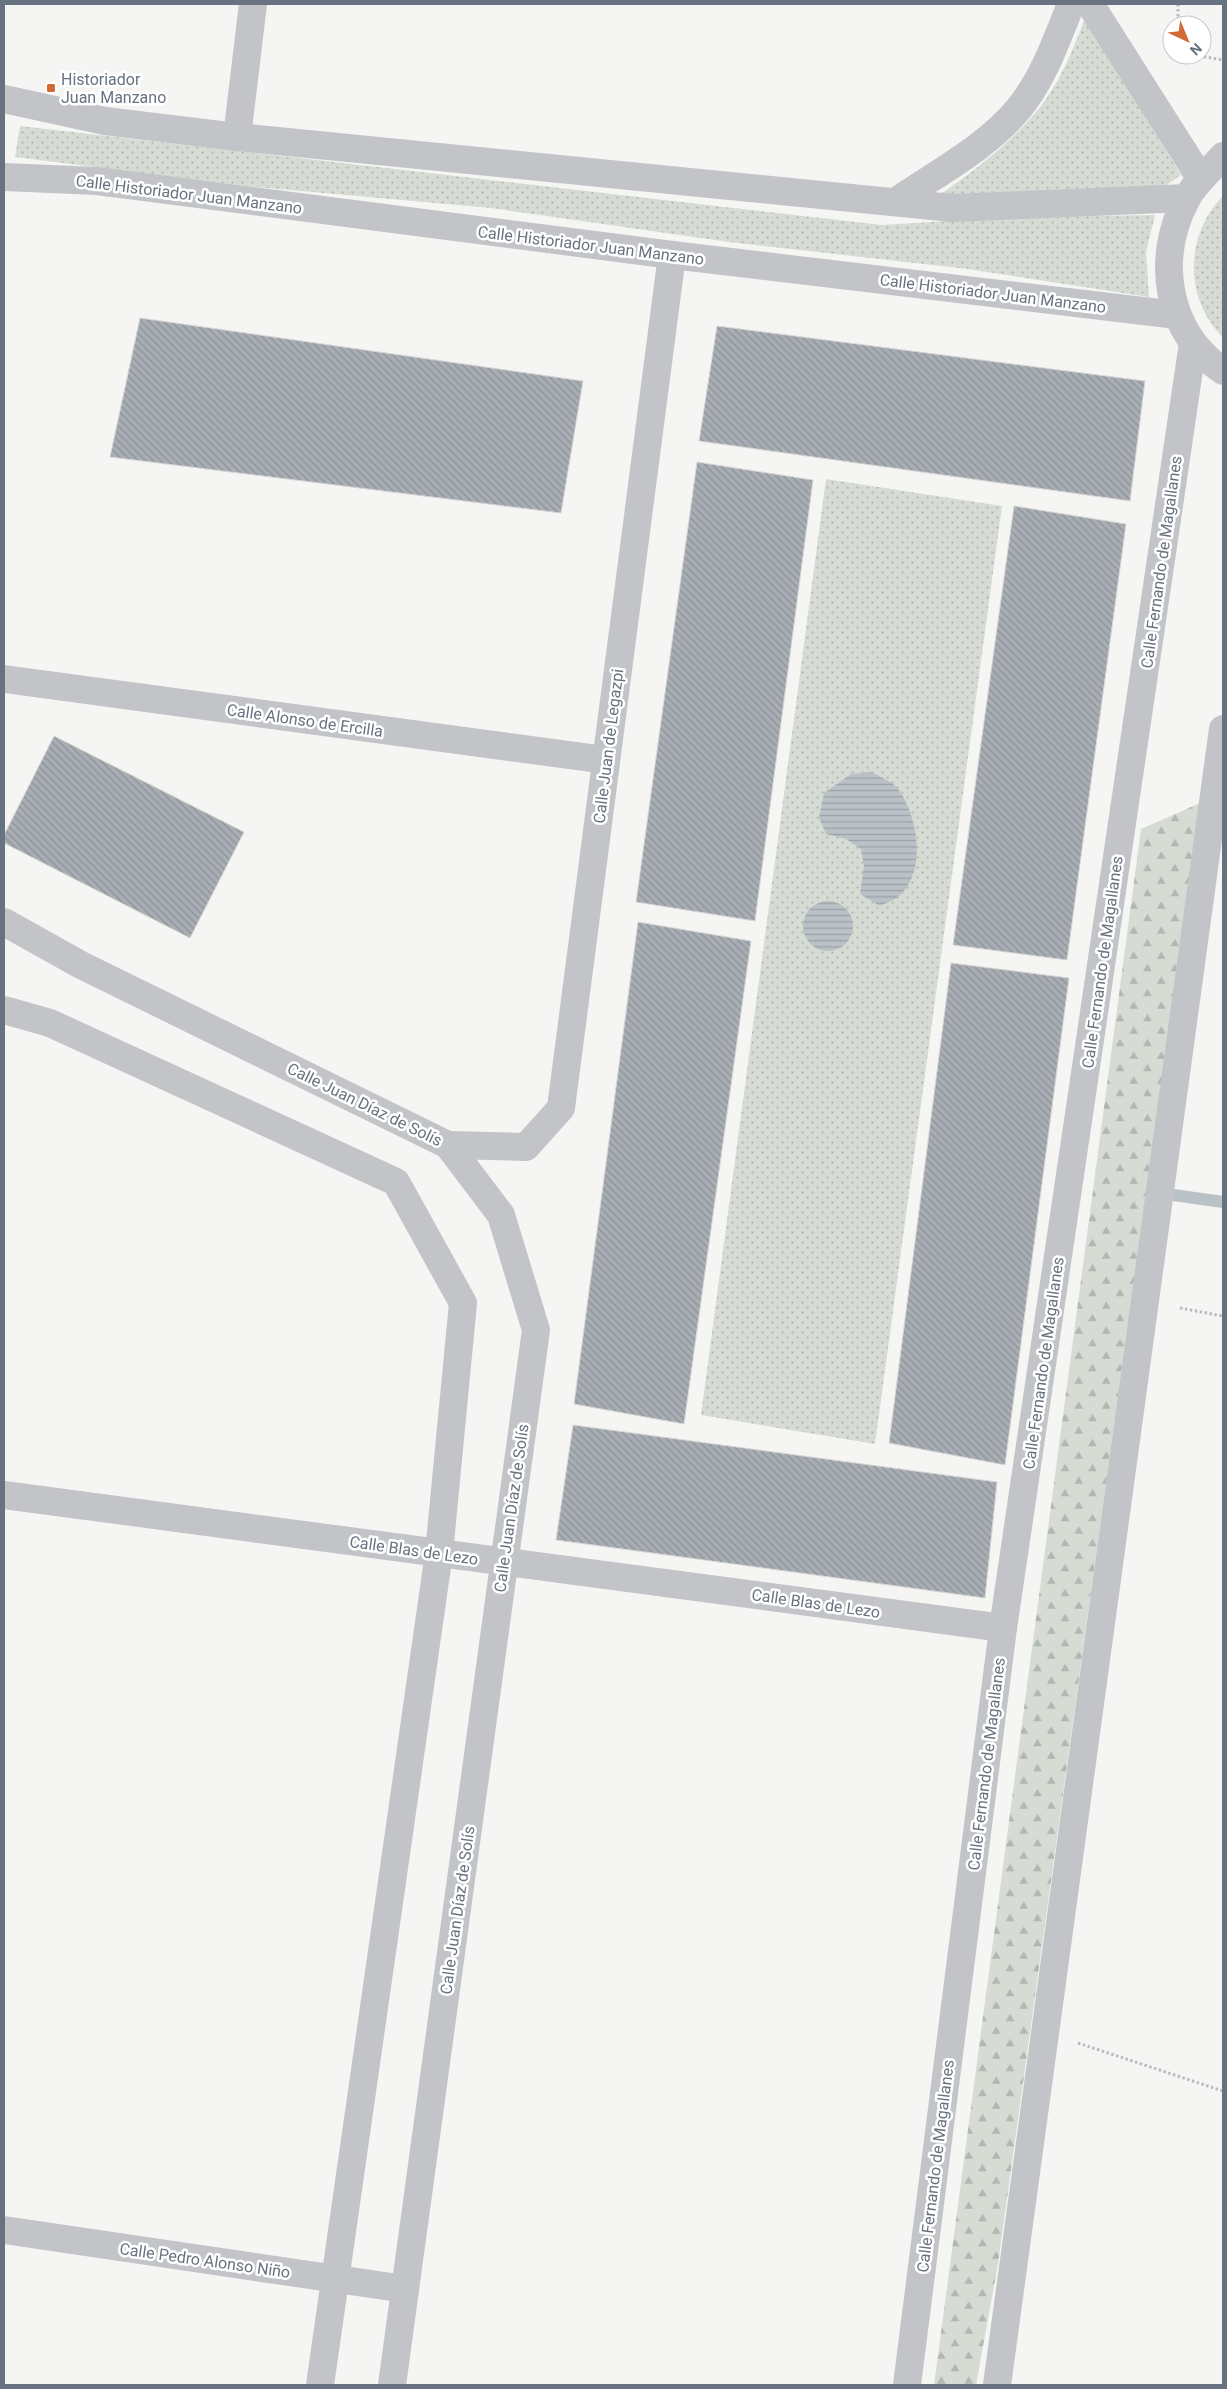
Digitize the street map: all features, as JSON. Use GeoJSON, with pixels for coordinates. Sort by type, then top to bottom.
{"type":"FeatureCollection","features":[{"type":"Feature","properties":{"kind":"street"},"geometry":{"type":"LineString","coordinates":[[237,137],[253,4]]}},
{"type":"Feature","properties":{"kind":"street"},"geometry":{"type":"LineString","coordinates":[[895,202],[985,141],[1020,107],[1043,72],[1071,4]]}},
{"type":"Feature","properties":{"kind":"street"},"geometry":{"type":"LineString","coordinates":[[1090,4],[1210,172]]}},
{"type":"Feature","properties":{"kind":"street"},"geometry":{"type":"LineString","coordinates":[[4,99],[105,121],[237,137],[952,208],[1210,172]]}},
{"type":"Feature","properties":{"kind":"street"},"geometry":{"type":"LineString","coordinates":[[1210,172],[1170,236],[1168,276],[1177,315],[1193,343],[1223,371]]}},
{"type":"Feature","properties":{"kind":"street","name":"Calle Historiador Juan Manzano"},"geometry":{"type":"LineString","coordinates":[[4,178],[97,182],[672,255],[1177,315]]}},
{"type":"Feature","properties":{"kind":"street","name":"Calle Juan de Legazpi"},"geometry":{"type":"LineString","coordinates":[[448,1145],[526,1148],[561,1108],[672,255]]}},
{"type":"Feature","properties":{"kind":"street","name":"Calle Fernando de Magallanes"},"geometry":{"type":"LineString","coordinates":[[907,2385],[1003,1628],[1193,343]]}},
{"type":"Feature","properties":{"kind":"street","name":"Calle Alonso de Ercilla"},"geometry":{"type":"LineString","coordinates":[[4,680],[606,760]]}},
{"type":"Feature","properties":{"kind":"street"},"geometry":{"type":"LineString","coordinates":[[996,2385],[1223,729]]}},
{"type":"Feature","properties":{"kind":"street","name":"Calle Juan Díaz de Solís"},"geometry":{"type":"LineString","coordinates":[[4,922],[81,965],[448,1145],[501,1214],[536,1330],[392,2385]]}},
{"type":"Feature","properties":{"kind":"street"},"geometry":{"type":"LineString","coordinates":[[4,1010],[50,1022],[396,1182],[463,1303],[439,1553],[320,2385]]}},
{"type":"Feature","properties":{"kind":"street","name":"Calle Blas de Lezo"},"geometry":{"type":"LineString","coordinates":[[4,1495],[1003,1628]]}},
{"type":"Feature","properties":{"kind":"street","name":"Calle Pedro Alonso Niño"},"geometry":{"type":"LineString","coordinates":[[4,2230],[406,2289]]}},
{"type":"Feature","properties":{"kind":"path"},"geometry":{"type":"LineString","coordinates":[[1145,1301],[1223,1316]]}},
{"type":"Feature","properties":{"kind":"path"},"geometry":{"type":"LineString","coordinates":[[1045,2032],[1223,2091]]}},
{"type":"Feature","properties":{"kind":"green space"},"geometry":{"type":"Polygon","coordinates":[[[1085,18],[1181,175],[1165,186],[938,196],[990,157],[1014,136],[1036,112],[1058,79],[1085,18]]]}},
{"type":"Feature","properties":{"kind":"green space"},"geometry":{"type":"Polygon","coordinates":[[[20,126],[882,225],[1013,217],[1155,215],[1146,252],[1149,297],[968,269],[729,242],[491,208],[247,186],[15,157],[20,126]]]}},
{"type":"Feature","properties":{"kind":"green space"},"geometry":{"type":"Polygon","coordinates":[[[1223,196],[1223,338],[1210,322],[1201,305],[1194,267],[1201,229],[1210,212],[1223,196]]]}},
{"type":"Feature","properties":{"kind":"green space"},"geometry":{"type":"Polygon","coordinates":[[[826,479],[1002,506],[875,1444],[701,1415],[826,479]]]}},
{"type":"Feature","properties":{"kind":"green space"},"geometry":{"type":"Polygon","coordinates":[[[1200,803],[998,2264],[976,2385],[934,2385],[1141,829],[1200,803]]]}},
{"type":"Feature","properties":{"kind":"shaded area"},"geometry":{"type":"Polygon","coordinates":[[[872,772],[896,786],[905,800],[911,813],[917,843],[917,858],[914,872],[908,884],[898,897],[880,906],[860,894],[864,866],[861,849],[846,839],[826,834],[819,818],[824,793],[851,774],[872,772]]]}},
{"type":"Feature","properties":{"kind":"shaded area"},"geometry":{"type":"Polygon","coordinates":[[[828,901],[837,903],[848,912],[853,926],[851,935],[842,946],[828,951],[819,949],[808,940],[803,926],[805,917],[814,906],[828,901]]]}},
{"type":"Feature","properties":{"kind":"building"},"geometry":{"type":"Polygon","coordinates":[[[140,318],[583,381],[561,513],[110,457],[140,318]]]}},
{"type":"Feature","properties":{"kind":"building"},"geometry":{"type":"Polygon","coordinates":[[[717,326],[1145,381],[1130,501],[699,441],[717,326]]]}},
{"type":"Feature","properties":{"kind":"building"},"geometry":{"type":"Polygon","coordinates":[[[697,462],[813,480],[755,921],[636,902],[697,462]]]}},
{"type":"Feature","properties":{"kind":"building"},"geometry":{"type":"Polygon","coordinates":[[[1014,506],[1126,524],[1067,960],[953,945],[1014,506]]]}},
{"type":"Feature","properties":{"kind":"building"},"geometry":{"type":"Polygon","coordinates":[[[54,736],[244,832],[190,938],[4,843],[4,835],[54,736]]]}},
{"type":"Feature","properties":{"kind":"building"},"geometry":{"type":"Polygon","coordinates":[[[638,922],[751,941],[684,1424],[574,1404],[638,922]]]}},
{"type":"Feature","properties":{"kind":"building"},"geometry":{"type":"Polygon","coordinates":[[[951,963],[1069,978],[1005,1465],[889,1443],[951,963]]]}},
{"type":"Feature","properties":{"kind":"building"},"geometry":{"type":"Polygon","coordinates":[[[573,1425],[997,1482],[985,1598],[556,1540],[573,1425]]]}},
{"type":"Feature","properties":{"kind":"waterway"},"geometry":{"type":"LineString","coordinates":[[1159,1193],[1223,1202]]}},
{"type":"Feature","properties":{"kind":"place","name":"Historiador Juan Manzano"},"geometry":{"type":"Point","coordinates":[51,88]}}]}
